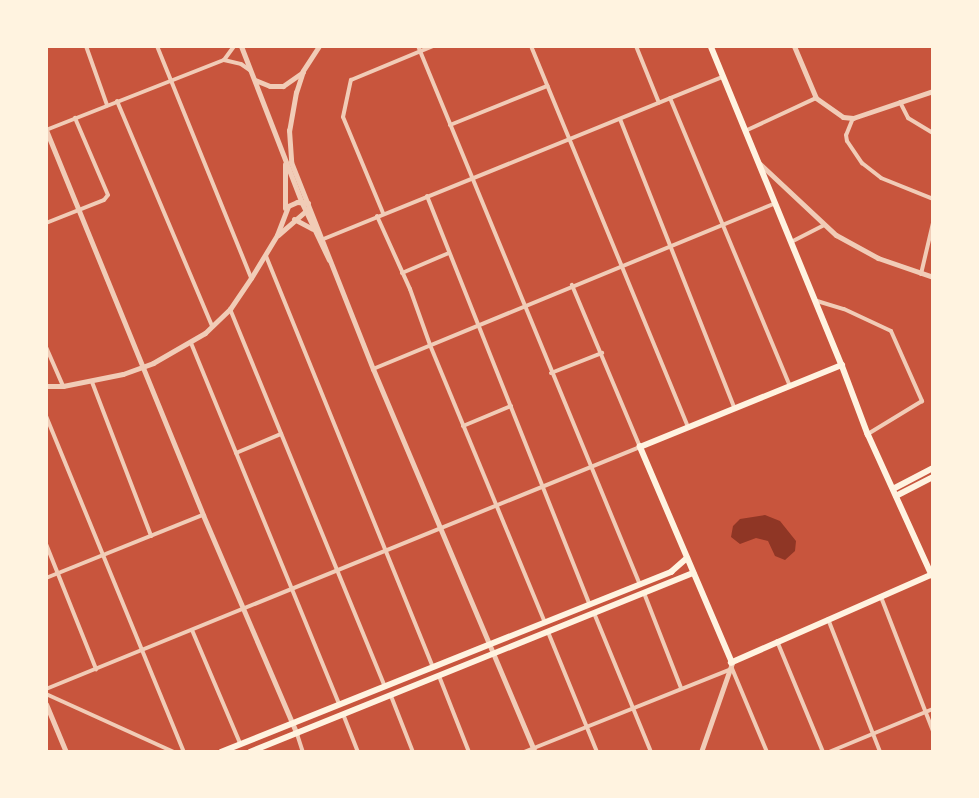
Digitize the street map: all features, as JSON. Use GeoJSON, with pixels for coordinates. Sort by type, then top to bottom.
{"type":"FeatureCollection","features":[{"type":"Feature","properties":{"kind":"main road"},"geometry":{"type":"LineString","coordinates":[[711,46],[744,132],[793,241],[842,365],[868,434],[932,576],[880,595],[777,641],[730,666],[640,447],[734,407],[842,365]]}},
{"type":"Feature","properties":{"kind":"main road"},"geometry":{"type":"LineString","coordinates":[[893,489],[933,468]]}},
{"type":"Feature","properties":{"kind":"main road"},"geometry":{"type":"LineString","coordinates":[[896,496],[933,477]]}},
{"type":"Feature","properties":{"kind":"main road"},"geometry":{"type":"LineString","coordinates":[[221,752],[672,572],[687,558]]}},
{"type":"Feature","properties":{"kind":"main road"},"geometry":{"type":"LineString","coordinates":[[250,752],[693,573]]}},
{"type":"Feature","properties":{"kind":"street"},"geometry":{"type":"LineString","coordinates":[[86,46],[108,105]]}},
{"type":"Feature","properties":{"kind":"street"},"geometry":{"type":"LineString","coordinates":[[157,46],[251,278]]}},
{"type":"Feature","properties":{"kind":"street"},"geometry":{"type":"LineString","coordinates":[[234,46],[224,60],[46,130],[203,515],[293,723],[303,752]]}},
{"type":"Feature","properties":{"kind":"street"},"geometry":{"type":"LineString","coordinates":[[241,46],[331,262],[373,369],[534,750]]}},
{"type":"Feature","properties":{"kind":"street"},"geometry":{"type":"LineString","coordinates":[[255,80],[270,86],[284,86],[303,71],[320,46]]}},
{"type":"Feature","properties":{"kind":"street"},"geometry":{"type":"LineString","coordinates":[[418,46],[523,306],[640,584]]}},
{"type":"Feature","properties":{"kind":"street"},"geometry":{"type":"LineString","coordinates":[[383,213],[343,112],[353,77],[433,46]]}},
{"type":"Feature","properties":{"kind":"street"},"geometry":{"type":"LineString","coordinates":[[531,46],[688,426]]}},
{"type":"Feature","properties":{"kind":"street"},"geometry":{"type":"LineString","coordinates":[[636,46],[659,103]]}},
{"type":"Feature","properties":{"kind":"street"},"geometry":{"type":"LineString","coordinates":[[794,46],[816,98],[833,113],[853,118],[933,92]]}},
{"type":"Feature","properties":{"kind":"street"},"geometry":{"type":"LineString","coordinates":[[224,60],[241,64],[252,72]]}},
{"type":"Feature","properties":{"kind":"street"},"geometry":{"type":"LineString","coordinates":[[46,386],[92,382],[143,366],[190,343],[230,309],[266,256],[277,235],[284,211],[292,111],[303,71]]}},
{"type":"Feature","properties":{"kind":"street"},"geometry":{"type":"LineString","coordinates":[[321,240],[383,213],[723,77]]}},
{"type":"Feature","properties":{"kind":"street"},"geometry":{"type":"LineString","coordinates":[[450,125],[548,86]]}},
{"type":"Feature","properties":{"kind":"street"},"geometry":{"type":"LineString","coordinates":[[670,98],[790,386]]}},
{"type":"Feature","properties":{"kind":"street"},"geometry":{"type":"LineString","coordinates":[[744,132],[816,98]]}},
{"type":"Feature","properties":{"kind":"street"},"geometry":{"type":"LineString","coordinates":[[117,101],[212,326]]}},
{"type":"Feature","properties":{"kind":"street"},"geometry":{"type":"LineString","coordinates":[[900,102],[908,118],[933,133]]}},
{"type":"Feature","properties":{"kind":"street"},"geometry":{"type":"LineString","coordinates":[[46,223],[104,200],[108,195],[76,118]]}},
{"type":"Feature","properties":{"kind":"street"},"geometry":{"type":"LineString","coordinates":[[853,118],[846,135],[846,141],[862,163],[889,182],[933,199]]}},
{"type":"Feature","properties":{"kind":"street"},"geometry":{"type":"LineString","coordinates":[[620,119],[672,246],[734,407]]}},
{"type":"Feature","properties":{"kind":"street"},"geometry":{"type":"LineString","coordinates":[[756,160],[824,226],[878,258],[932,278]]}},
{"type":"Feature","properties":{"kind":"street"},"geometry":{"type":"LineString","coordinates":[[427,196],[590,605]]}},
{"type":"Feature","properties":{"kind":"street"},"geometry":{"type":"LineString","coordinates":[[373,369],[572,285],[775,203]]}},
{"type":"Feature","properties":{"kind":"street"},"geometry":{"type":"LineString","coordinates":[[284,211],[290,204],[306,205]]}},
{"type":"Feature","properties":{"kind":"street"},"geometry":{"type":"LineString","coordinates":[[277,235],[306,205]]}},
{"type":"Feature","properties":{"kind":"street"},"geometry":{"type":"LineString","coordinates":[[306,205],[314,230],[321,240]]}},
{"type":"Feature","properties":{"kind":"street"},"geometry":{"type":"LineString","coordinates":[[377,216],[402,273],[495,506],[545,622]]}},
{"type":"Feature","properties":{"kind":"street"},"geometry":{"type":"LineString","coordinates":[[294,219],[314,230]]}},
{"type":"Feature","properties":{"kind":"street"},"geometry":{"type":"LineString","coordinates":[[921,274],[933,223]]}},
{"type":"Feature","properties":{"kind":"street"},"geometry":{"type":"LineString","coordinates":[[793,241],[824,226]]}},
{"type":"Feature","properties":{"kind":"street"},"geometry":{"type":"LineString","coordinates":[[402,273],[449,253]]}},
{"type":"Feature","properties":{"kind":"street"},"geometry":{"type":"LineString","coordinates":[[266,256],[433,667]]}},
{"type":"Feature","properties":{"kind":"street"},"geometry":{"type":"LineString","coordinates":[[46,689],[640,447],[572,285]]}},
{"type":"Feature","properties":{"kind":"street"},"geometry":{"type":"LineString","coordinates":[[817,301],[844,309],[891,331],[922,401],[868,434]]}},
{"type":"Feature","properties":{"kind":"street"},"geometry":{"type":"LineString","coordinates":[[230,309],[385,686]]}},
{"type":"Feature","properties":{"kind":"street"},"geometry":{"type":"LineString","coordinates":[[190,343],[339,704]]}},
{"type":"Feature","properties":{"kind":"street"},"geometry":{"type":"LineString","coordinates":[[46,347],[63,386]]}},
{"type":"Feature","properties":{"kind":"street"},"geometry":{"type":"LineString","coordinates":[[551,373],[602,353]]}},
{"type":"Feature","properties":{"kind":"street"},"geometry":{"type":"LineString","coordinates":[[92,382],[151,536]]}},
{"type":"Feature","properties":{"kind":"street"},"geometry":{"type":"LineString","coordinates":[[463,426],[511,406]]}},
{"type":"Feature","properties":{"kind":"street"},"geometry":{"type":"LineString","coordinates":[[46,416],[184,752]]}},
{"type":"Feature","properties":{"kind":"street"},"geometry":{"type":"LineString","coordinates":[[236,453],[281,434]]}},
{"type":"Feature","properties":{"kind":"street"},"geometry":{"type":"LineString","coordinates":[[46,578],[203,515]]}},
{"type":"Feature","properties":{"kind":"street"},"geometry":{"type":"LineString","coordinates":[[46,544],[96,669]]}},
{"type":"Feature","properties":{"kind":"street"},"geometry":{"type":"LineString","coordinates":[[644,593],[681,688]]}},
{"type":"Feature","properties":{"kind":"street"},"geometry":{"type":"LineString","coordinates":[[880,595],[933,732]]}},
{"type":"Feature","properties":{"kind":"street"},"geometry":{"type":"LineString","coordinates":[[594,612],[651,752]]}},
{"type":"Feature","properties":{"kind":"street"},"geometry":{"type":"LineString","coordinates":[[828,619],[880,752]]}},
{"type":"Feature","properties":{"kind":"street"},"geometry":{"type":"LineString","coordinates":[[192,630],[240,743]]}},
{"type":"Feature","properties":{"kind":"street"},"geometry":{"type":"LineString","coordinates":[[548,632],[597,752]]}},
{"type":"Feature","properties":{"kind":"street"},"geometry":{"type":"LineString","coordinates":[[777,641],[823,752]]}},
{"type":"Feature","properties":{"kind":"street"},"geometry":{"type":"LineString","coordinates":[[524,752],[534,750],[730,666]]}},
{"type":"Feature","properties":{"kind":"street"},"geometry":{"type":"LineString","coordinates":[[701,752],[730,666]]}},
{"type":"Feature","properties":{"kind":"street"},"geometry":{"type":"LineString","coordinates":[[730,666],[767,752]]}},
{"type":"Feature","properties":{"kind":"street"},"geometry":{"type":"LineString","coordinates":[[439,676],[469,752]]}},
{"type":"Feature","properties":{"kind":"street"},"geometry":{"type":"LineString","coordinates":[[46,694],[174,752]]}},
{"type":"Feature","properties":{"kind":"street"},"geometry":{"type":"LineString","coordinates":[[391,696],[413,752]]}},
{"type":"Feature","properties":{"kind":"street"},"geometry":{"type":"LineString","coordinates":[[46,704],[66,752]]}},
{"type":"Feature","properties":{"kind":"street"},"geometry":{"type":"LineString","coordinates":[[829,752],[933,709]]}},
{"type":"Feature","properties":{"kind":"street"},"geometry":{"type":"LineString","coordinates":[[343,714],[358,752]]}},
{"type":"Feature","properties":{"kind":"shaded area"},"geometry":{"type":"Polygon","coordinates":[[[765,515],[780,521],[796,541],[795,551],[785,560],[775,556],[768,541],[756,538],[740,544],[731,537],[733,526],[740,519],[765,515]]]}}]}
